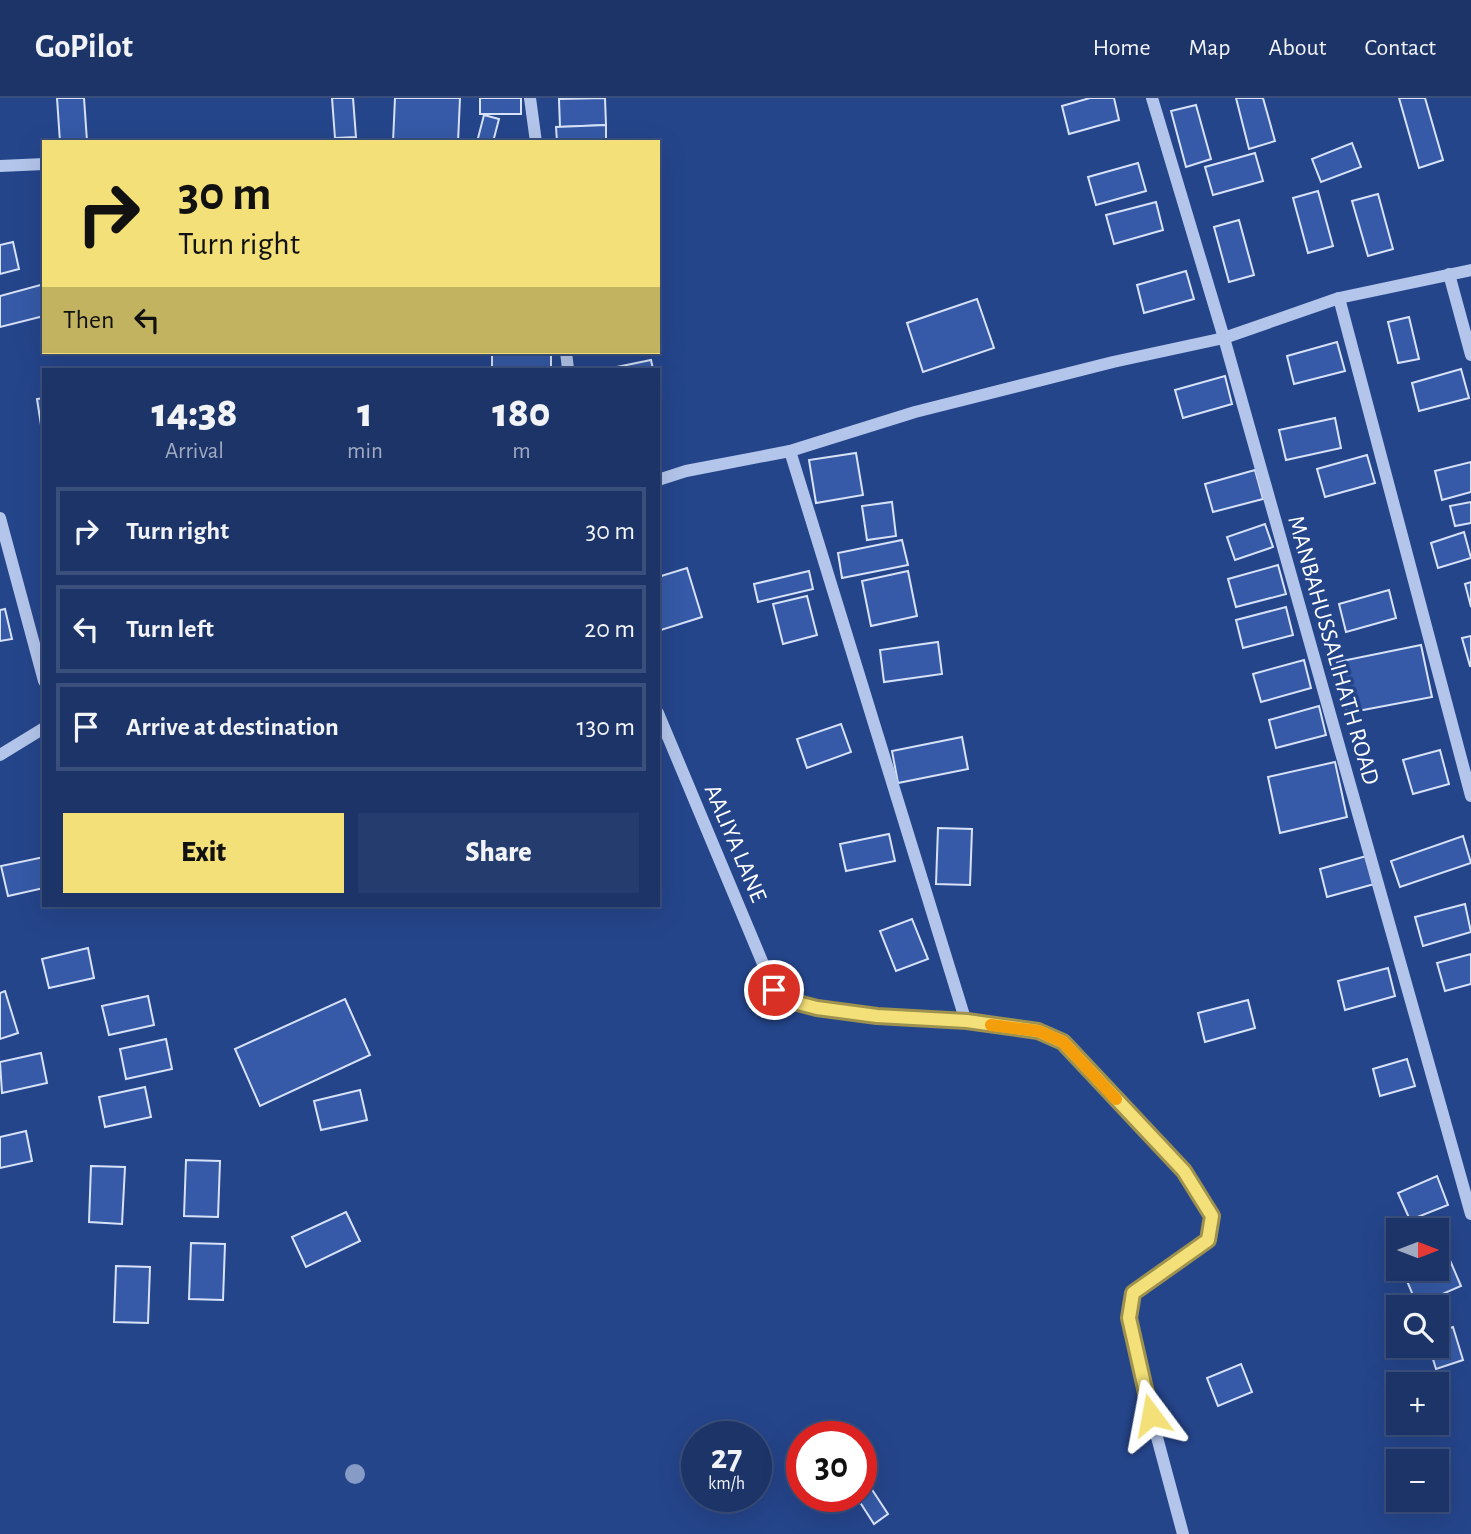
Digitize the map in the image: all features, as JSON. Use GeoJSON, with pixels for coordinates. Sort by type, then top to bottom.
{"type":"FeatureCollection","features":[{"type":"Feature","properties":{"kind":"street"},"geometry":{"type":"LineString","coordinates":[[530,98],[536,140]]}},
{"type":"Feature","properties":{"kind":"street","name":"MANBAHUSSALIHATH ROAD"},"geometry":{"type":"LineString","coordinates":[[1152,98],[1224,338],[1471,1214]]}},
{"type":"Feature","properties":{"kind":"street"},"geometry":{"type":"LineString","coordinates":[[0,166],[42,164]]}},
{"type":"Feature","properties":{"kind":"street"},"geometry":{"type":"LineString","coordinates":[[660,479],[686,471],[790,451],[915,412],[1113,362],[1224,338],[1339,299],[1471,270]]}},
{"type":"Feature","properties":{"kind":"street"},"geometry":{"type":"LineString","coordinates":[[1450,274],[1471,355]]}},
{"type":"Feature","properties":{"kind":"street"},"geometry":{"type":"LineString","coordinates":[[1339,299],[1471,796]]}},
{"type":"Feature","properties":{"kind":"street"},"geometry":{"type":"LineString","coordinates":[[790,451],[967,1021],[1038,1031],[1063,1042],[1184,1171],[1212,1216],[1208,1240],[1133,1293],[1129,1318],[1182,1534]]}},
{"type":"Feature","properties":{"kind":"street"},"geometry":{"type":"LineString","coordinates":[[0,518],[42,674]]}},
{"type":"Feature","properties":{"kind":"street","name":"AALIYA LANE"},"geometry":{"type":"LineString","coordinates":[[660,718],[774,990],[790,1001],[817,1008],[877,1016],[967,1021]]}},
{"type":"Feature","properties":{"kind":"street"},"geometry":{"type":"LineString","coordinates":[[1,751],[42,729]]}},
{"type":"Feature","properties":{"kind":"building"},"geometry":{"type":"Polygon","coordinates":[[[57,98],[84,98],[87,140],[60,140],[57,98]]]}},
{"type":"Feature","properties":{"kind":"building"},"geometry":{"type":"Polygon","coordinates":[[[332,98],[353,98],[356,137],[335,138],[332,98]]]}},
{"type":"Feature","properties":{"kind":"building"},"geometry":{"type":"Polygon","coordinates":[[[395,98],[460,98],[458,140],[393,140],[395,98]]]}},
{"type":"Feature","properties":{"kind":"building"},"geometry":{"type":"Polygon","coordinates":[[[480,98],[521,98],[521,114],[480,114],[480,98]]]}},
{"type":"Feature","properties":{"kind":"building"},"geometry":{"type":"Polygon","coordinates":[[[605,98],[606,125],[560,127],[559,99],[605,98]]]}},
{"type":"Feature","properties":{"kind":"building"},"geometry":{"type":"Polygon","coordinates":[[[1090,98],[1114,98],[1119,120],[1069,134],[1062,106],[1090,98]]]}},
{"type":"Feature","properties":{"kind":"building"},"geometry":{"type":"Polygon","coordinates":[[[1236,98],[1263,98],[1275,141],[1249,149],[1236,98]]]}},
{"type":"Feature","properties":{"kind":"building"},"geometry":{"type":"Polygon","coordinates":[[[1399,98],[1425,98],[1443,160],[1419,168],[1399,98]]]}},
{"type":"Feature","properties":{"kind":"building"},"geometry":{"type":"Polygon","coordinates":[[[1196,105],[1211,159],[1186,167],[1171,111],[1196,105]]]}},
{"type":"Feature","properties":{"kind":"building"},"geometry":{"type":"Polygon","coordinates":[[[484,115],[499,119],[494,140],[478,140],[484,115]]]}},
{"type":"Feature","properties":{"kind":"building"},"geometry":{"type":"Polygon","coordinates":[[[606,125],[606,140],[557,140],[556,127],[606,125]]]}},
{"type":"Feature","properties":{"kind":"building"},"geometry":{"type":"Polygon","coordinates":[[[1352,143],[1361,167],[1321,182],[1312,159],[1352,143]]]}},
{"type":"Feature","properties":{"kind":"building"},"geometry":{"type":"Polygon","coordinates":[[[1255,153],[1263,181],[1213,195],[1205,167],[1255,153]]]}},
{"type":"Feature","properties":{"kind":"building"},"geometry":{"type":"Polygon","coordinates":[[[1138,163],[1146,191],[1096,205],[1088,177],[1138,163]]]}},
{"type":"Feature","properties":{"kind":"building"},"geometry":{"type":"Polygon","coordinates":[[[1318,191],[1333,246],[1308,253],[1293,198],[1318,191]]]}},
{"type":"Feature","properties":{"kind":"building"},"geometry":{"type":"Polygon","coordinates":[[[1378,194],[1393,249],[1368,256],[1352,201],[1378,194]]]}},
{"type":"Feature","properties":{"kind":"building"},"geometry":{"type":"Polygon","coordinates":[[[1156,202],[1163,230],[1114,244],[1106,215],[1156,202]]]}},
{"type":"Feature","properties":{"kind":"building"},"geometry":{"type":"Polygon","coordinates":[[[1239,220],[1254,275],[1229,282],[1214,227],[1239,220]]]}},
{"type":"Feature","properties":{"kind":"building"},"geometry":{"type":"Polygon","coordinates":[[[13,242],[19,269],[0,274],[0,245],[13,242]]]}},
{"type":"Feature","properties":{"kind":"building"},"geometry":{"type":"Polygon","coordinates":[[[1186,271],[1194,299],[1144,313],[1137,285],[1186,271]]]}},
{"type":"Feature","properties":{"kind":"building"},"geometry":{"type":"Polygon","coordinates":[[[42,285],[42,316],[0,327],[0,296],[42,285]]]}},
{"type":"Feature","properties":{"kind":"building"},"geometry":{"type":"Polygon","coordinates":[[[977,299],[994,348],[923,372],[907,323],[977,299]]]}},
{"type":"Feature","properties":{"kind":"building"},"geometry":{"type":"Polygon","coordinates":[[[1409,317],[1419,359],[1398,363],[1388,322],[1409,317]]]}},
{"type":"Feature","properties":{"kind":"building"},"geometry":{"type":"Polygon","coordinates":[[[1337,342],[1345,371],[1294,384],[1287,356],[1337,342]]]}},
{"type":"Feature","properties":{"kind":"building"},"geometry":{"type":"Polygon","coordinates":[[[492,354],[551,354],[551,368],[492,368],[492,354]]]}},
{"type":"Feature","properties":{"kind":"building"},"geometry":{"type":"Polygon","coordinates":[[[651,360],[653,368],[612,368],[651,360]]]}},
{"type":"Feature","properties":{"kind":"building"},"geometry":{"type":"Polygon","coordinates":[[[1461,369],[1469,398],[1419,411],[1412,383],[1461,369]]]}},
{"type":"Feature","properties":{"kind":"building"},"geometry":{"type":"Polygon","coordinates":[[[1225,376],[1232,404],[1183,418],[1175,390],[1225,376]]]}},
{"type":"Feature","properties":{"kind":"building"},"geometry":{"type":"Polygon","coordinates":[[[42,398],[42,432],[37,399],[42,398]]]}},
{"type":"Feature","properties":{"kind":"building"},"geometry":{"type":"Polygon","coordinates":[[[1335,418],[1341,448],[1286,460],[1279,430],[1335,418]]]}},
{"type":"Feature","properties":{"kind":"building"},"geometry":{"type":"Polygon","coordinates":[[[856,453],[863,495],[816,503],[809,460],[856,453]]]}},
{"type":"Feature","properties":{"kind":"building"},"geometry":{"type":"Polygon","coordinates":[[[1367,455],[1375,483],[1325,497],[1317,469],[1367,455]]]}},
{"type":"Feature","properties":{"kind":"building"},"geometry":{"type":"Polygon","coordinates":[[[1471,462],[1471,492],[1442,500],[1435,471],[1471,462]]]}},
{"type":"Feature","properties":{"kind":"building"},"geometry":{"type":"Polygon","coordinates":[[[1255,470],[1263,499],[1213,512],[1205,484],[1255,470]]]}},
{"type":"Feature","properties":{"kind":"building"},"geometry":{"type":"Polygon","coordinates":[[[892,502],[896,536],[867,540],[862,506],[892,502]]]}},
{"type":"Feature","properties":{"kind":"building"},"geometry":{"type":"Polygon","coordinates":[[[1471,502],[1471,523],[1455,526],[1450,506],[1471,502]]]}},
{"type":"Feature","properties":{"kind":"building"},"geometry":{"type":"Polygon","coordinates":[[[1265,524],[1273,547],[1235,560],[1227,537],[1265,524]]]}},
{"type":"Feature","properties":{"kind":"building"},"geometry":{"type":"Polygon","coordinates":[[[1464,532],[1471,558],[1438,568],[1431,543],[1464,532]]]}},
{"type":"Feature","properties":{"kind":"building"},"geometry":{"type":"Polygon","coordinates":[[[902,540],[908,565],[842,578],[838,553],[902,540]]]}},
{"type":"Feature","properties":{"kind":"building"},"geometry":{"type":"Polygon","coordinates":[[[1278,565],[1286,594],[1236,607],[1228,579],[1278,565]]]}},
{"type":"Feature","properties":{"kind":"building"},"geometry":{"type":"Polygon","coordinates":[[[687,568],[702,617],[660,630],[660,576],[687,568]]]}},
{"type":"Feature","properties":{"kind":"building"},"geometry":{"type":"Polygon","coordinates":[[[809,571],[813,589],[758,602],[754,584],[809,571]]]}},
{"type":"Feature","properties":{"kind":"building"},"geometry":{"type":"Polygon","coordinates":[[[908,571],[917,616],[871,626],[862,581],[908,571]]]}},
{"type":"Feature","properties":{"kind":"building"},"geometry":{"type":"Polygon","coordinates":[[[1471,582],[1471,607],[1465,584],[1471,582]]]}},
{"type":"Feature","properties":{"kind":"building"},"geometry":{"type":"Polygon","coordinates":[[[1389,590],[1396,618],[1346,632],[1339,604],[1389,590]]]}},
{"type":"Feature","properties":{"kind":"building"},"geometry":{"type":"Polygon","coordinates":[[[807,596],[817,635],[783,644],[773,604],[807,596]]]}},
{"type":"Feature","properties":{"kind":"building"},"geometry":{"type":"Polygon","coordinates":[[[1286,607],[1293,635],[1243,648],[1236,620],[1286,607]]]}},
{"type":"Feature","properties":{"kind":"building"},"geometry":{"type":"Polygon","coordinates":[[[5,609],[12,639],[0,641],[0,610],[5,609]]]}},
{"type":"Feature","properties":{"kind":"building"},"geometry":{"type":"Polygon","coordinates":[[[1471,636],[1471,666],[1470,666],[1462,638],[1471,636]]]}},
{"type":"Feature","properties":{"kind":"building"},"geometry":{"type":"Polygon","coordinates":[[[938,642],[942,674],[884,682],[880,650],[938,642]]]}},
{"type":"Feature","properties":{"kind":"building"},"geometry":{"type":"Polygon","coordinates":[[[1421,645],[1432,697],[1347,713],[1337,662],[1421,645]]]}},
{"type":"Feature","properties":{"kind":"building"},"geometry":{"type":"Polygon","coordinates":[[[1304,660],[1311,688],[1261,702],[1253,674],[1304,660]]]}},
{"type":"Feature","properties":{"kind":"building"},"geometry":{"type":"Polygon","coordinates":[[[1319,706],[1326,735],[1276,748],[1269,720],[1319,706]]]}},
{"type":"Feature","properties":{"kind":"building"},"geometry":{"type":"Polygon","coordinates":[[[841,724],[851,752],[807,768],[797,739],[841,724]]]}},
{"type":"Feature","properties":{"kind":"building"},"geometry":{"type":"Polygon","coordinates":[[[962,737],[968,769],[898,783],[892,751],[962,737]]]}},
{"type":"Feature","properties":{"kind":"building"},"geometry":{"type":"Polygon","coordinates":[[[1440,750],[1449,784],[1413,794],[1403,760],[1440,750]]]}},
{"type":"Feature","properties":{"kind":"building"},"geometry":{"type":"Polygon","coordinates":[[[1335,762],[1347,817],[1280,833],[1268,777],[1335,762]]]}},
{"type":"Feature","properties":{"kind":"building"},"geometry":{"type":"Polygon","coordinates":[[[938,828],[972,829],[970,885],[936,884],[938,828]]]}},
{"type":"Feature","properties":{"kind":"building"},"geometry":{"type":"Polygon","coordinates":[[[889,834],[895,861],[846,871],[840,844],[889,834]]]}},
{"type":"Feature","properties":{"kind":"building"},"geometry":{"type":"Polygon","coordinates":[[[1463,836],[1471,863],[1400,887],[1391,861],[1463,836]]]}},
{"type":"Feature","properties":{"kind":"building"},"geometry":{"type":"Polygon","coordinates":[[[1370,855],[1378,883],[1327,897],[1320,869],[1370,855]]]}},
{"type":"Feature","properties":{"kind":"building"},"geometry":{"type":"Polygon","coordinates":[[[42,857],[42,888],[8,896],[1,866],[42,857]]]}},
{"type":"Feature","properties":{"kind":"building"},"geometry":{"type":"Polygon","coordinates":[[[1465,904],[1471,932],[1423,946],[1415,917],[1465,904]]]}},
{"type":"Feature","properties":{"kind":"building"},"geometry":{"type":"Polygon","coordinates":[[[912,919],[928,959],[896,971],[880,931],[912,919]]]}},
{"type":"Feature","properties":{"kind":"building"},"geometry":{"type":"Polygon","coordinates":[[[88,948],[94,978],[49,988],[42,959],[88,948]]]}},
{"type":"Feature","properties":{"kind":"building"},"geometry":{"type":"Polygon","coordinates":[[[1471,954],[1471,984],[1445,991],[1437,963],[1471,954]]]}},
{"type":"Feature","properties":{"kind":"building"},"geometry":{"type":"Polygon","coordinates":[[[1388,968],[1395,996],[1345,1010],[1338,981],[1388,968]]]}},
{"type":"Feature","properties":{"kind":"building"},"geometry":{"type":"Polygon","coordinates":[[[5,991],[18,1033],[0,1039],[0,993],[5,991]]]}},
{"type":"Feature","properties":{"kind":"building"},"geometry":{"type":"Polygon","coordinates":[[[148,996],[154,1025],[109,1035],[102,1006],[148,996]]]}},
{"type":"Feature","properties":{"kind":"building"},"geometry":{"type":"Polygon","coordinates":[[[345,999],[370,1055],[260,1106],[235,1049],[345,999]]]}},
{"type":"Feature","properties":{"kind":"building"},"geometry":{"type":"Polygon","coordinates":[[[1248,1000],[1255,1028],[1205,1042],[1198,1013],[1248,1000]]]}},
{"type":"Feature","properties":{"kind":"building"},"geometry":{"type":"Polygon","coordinates":[[[166,1039],[172,1069],[126,1079],[120,1049],[166,1039]]]}},
{"type":"Feature","properties":{"kind":"building"},"geometry":{"type":"Polygon","coordinates":[[[41,1053],[47,1083],[2,1093],[0,1062],[41,1053]]]}},
{"type":"Feature","properties":{"kind":"building"},"geometry":{"type":"Polygon","coordinates":[[[1407,1059],[1415,1086],[1380,1096],[1373,1069],[1407,1059]]]}},
{"type":"Feature","properties":{"kind":"building"},"geometry":{"type":"Polygon","coordinates":[[[145,1087],[151,1117],[105,1127],[99,1097],[145,1087]]]}},
{"type":"Feature","properties":{"kind":"building"},"geometry":{"type":"Polygon","coordinates":[[[360,1090],[367,1120],[321,1130],[314,1101],[360,1090]]]}},
{"type":"Feature","properties":{"kind":"building"},"geometry":{"type":"Polygon","coordinates":[[[26,1131],[32,1161],[0,1168],[0,1137],[26,1131]]]}},
{"type":"Feature","properties":{"kind":"building"},"geometry":{"type":"Polygon","coordinates":[[[186,1160],[220,1161],[218,1217],[184,1216],[186,1160]]]}},
{"type":"Feature","properties":{"kind":"building"},"geometry":{"type":"Polygon","coordinates":[[[91,1166],[125,1167],[122,1224],[89,1222],[91,1166]]]}},
{"type":"Feature","properties":{"kind":"building"},"geometry":{"type":"Polygon","coordinates":[[[1437,1176],[1448,1205],[1409,1218],[1398,1193],[1437,1176]]]}},
{"type":"Feature","properties":{"kind":"building"},"geometry":{"type":"Polygon","coordinates":[[[346,1212],[360,1241],[306,1267],[292,1237],[346,1212]]]}},
{"type":"Feature","properties":{"kind":"building"},"geometry":{"type":"Polygon","coordinates":[[[191,1243],[225,1244],[223,1300],[189,1299],[191,1243]]]}},
{"type":"Feature","properties":{"kind":"building"},"geometry":{"type":"Polygon","coordinates":[[[1449,1258],[1461,1286],[1440,1295],[1413,1295],[1407,1281],[1449,1281],[1449,1258]]]}},
{"type":"Feature","properties":{"kind":"building"},"geometry":{"type":"Polygon","coordinates":[[[116,1266],[150,1267],[148,1323],[114,1322],[116,1266]]]}},
{"type":"Feature","properties":{"kind":"building"},"geometry":{"type":"Polygon","coordinates":[[[1453,1327],[1463,1360],[1436,1369],[1433,1358],[1449,1358],[1449,1328],[1453,1327]]]}},
{"type":"Feature","properties":{"kind":"building"},"geometry":{"type":"Polygon","coordinates":[[[1241,1364],[1252,1392],[1218,1406],[1207,1378],[1241,1364]]]}},
{"type":"Feature","properties":{"kind":"building"},"geometry":{"type":"Polygon","coordinates":[[[877,1497],[888,1514],[874,1524],[866,1512],[877,1512],[877,1497]]]}},
{"type":"Feature","properties":{"kind":"slow traffic"},"geometry":{"type":"LineString","coordinates":[[991,1025],[1038,1031],[1063,1042],[1116,1099]]}},
{"type":"Feature","properties":{"kind":"route"},"geometry":{"type":"LineString","coordinates":[[774,990],[790,1001],[817,1008],[877,1016],[967,1021],[1038,1031],[1063,1042],[1184,1171],[1212,1216],[1208,1240],[1133,1293],[1129,1318],[1151,1415]]}}]}
